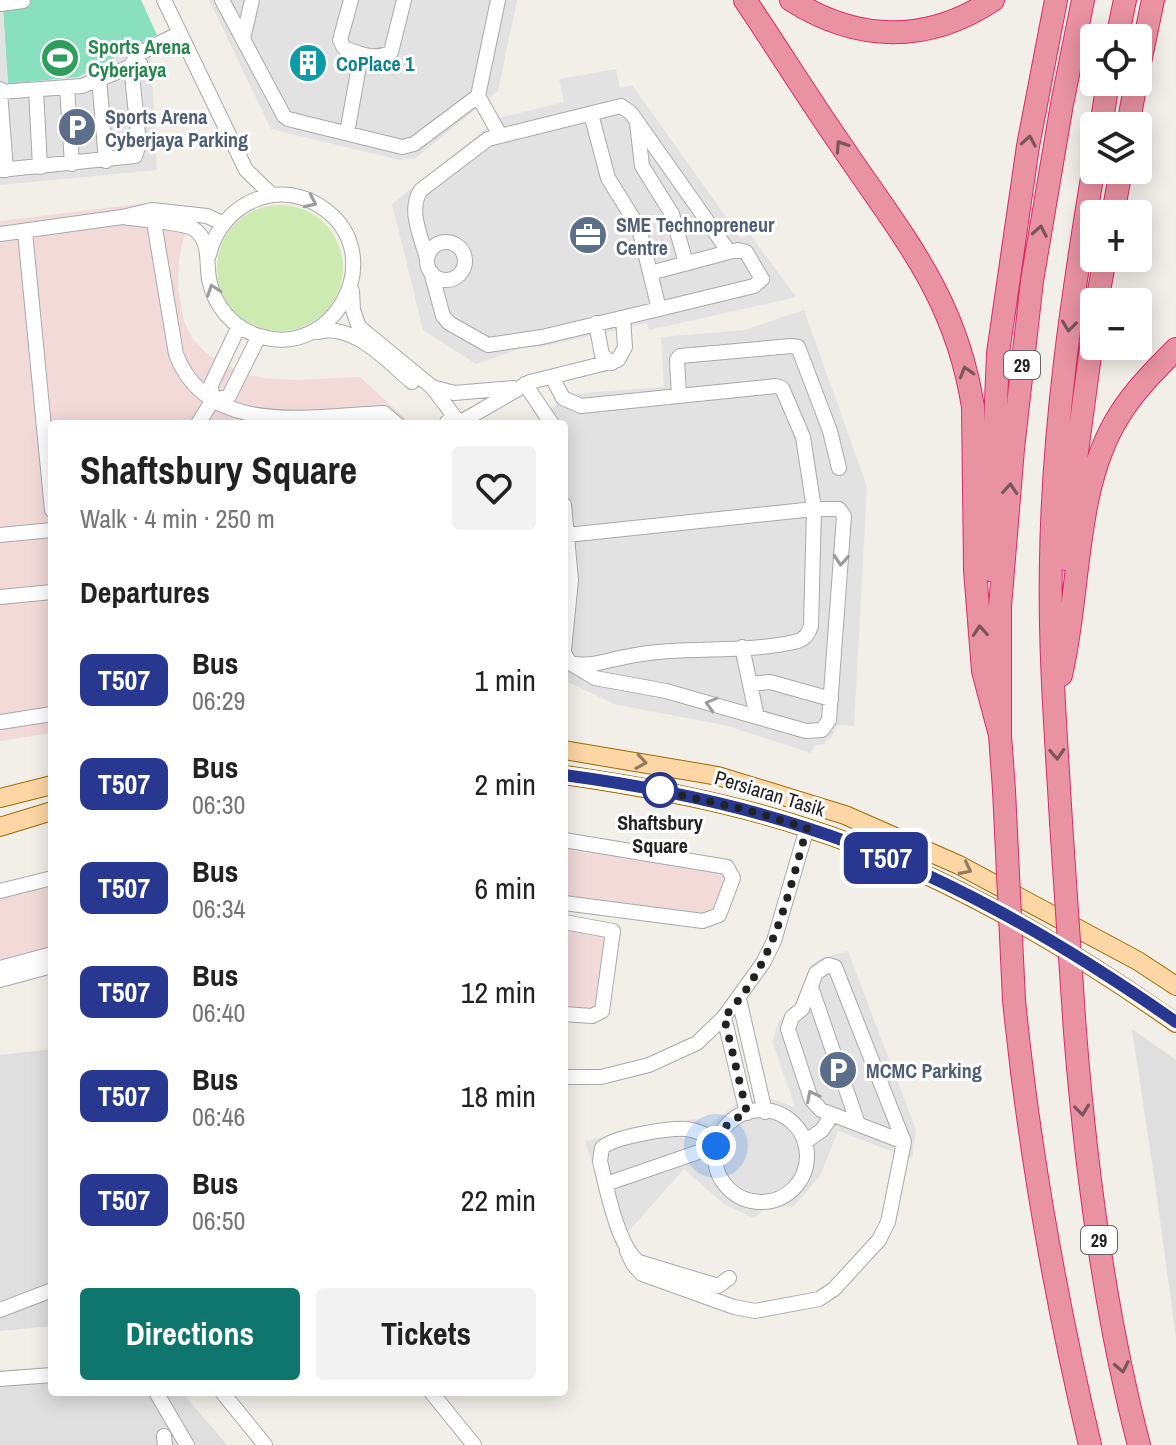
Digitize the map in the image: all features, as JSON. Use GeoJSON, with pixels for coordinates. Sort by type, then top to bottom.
{"type":"FeatureCollection","features":[{"type":"Feature","properties":{"kind":"highway"},"geometry":{"type":"LineString","coordinates":[[745,0],[918,256],[949,315],[969,381],[973,407],[975,570],[983,671],[1000,735]]}},
{"type":"Feature","properties":{"kind":"highway"},"geometry":{"type":"LineString","coordinates":[[791,0],[826,20],[869,31],[889,32],[914,32],[936,27],[962,19],[993,0]]}},
{"type":"Feature","properties":{"kind":"highway"},"geometry":{"type":"LineString","coordinates":[[1000,607],[992,562],[991,525],[998,353],[1028,146],[1056,0]]}},
{"type":"Feature","properties":{"kind":"highway","name":"29"},"geometry":{"type":"LineString","coordinates":[[1083,0],[1032,281],[1013,449],[1000,607],[1000,735],[1014,1000],[1024,1098],[1050,1266],[1090,1445]]}},
{"type":"Feature","properties":{"kind":"highway"},"geometry":{"type":"LineString","coordinates":[[1120,24],[1125,0]]}},
{"type":"Feature","properties":{"kind":"highway"},"geometry":{"type":"LineString","coordinates":[[1148,24],[1153,0]]}},
{"type":"Feature","properties":{"kind":"highway","name":"29"},"geometry":{"type":"LineString","coordinates":[[1091,184],[1065,358],[1053,509],[1054,704],[1080,1102],[1106,1291],[1139,1445]]}},
{"type":"Feature","properties":{"kind":"highway"},"geometry":{"type":"LineString","coordinates":[[1054,704],[1069,643],[1089,496],[1100,456],[1119,414],[1150,375],[1176,349]]}},
{"type":"Feature","properties":{"kind":"highway"},"geometry":{"type":"LineString","coordinates":[[1052,618],[1066,562],[1071,496],[1089,360]]}},
{"type":"Feature","properties":{"kind":"main road","name":"Persiaran Tasik"},"geometry":{"type":"LineString","coordinates":[[568,751],[718,776],[845,815],[959,865],[1138,961],[1176,986]]}},
{"type":"Feature","properties":{"kind":"main road","name":"Persiaran Tasik"},"geometry":{"type":"LineString","coordinates":[[568,776],[681,794],[807,828],[916,870],[976,899],[1113,980],[1176,1023]]}},
{"type":"Feature","properties":{"kind":"main road"},"geometry":{"type":"LineString","coordinates":[[0,798],[48,786]]}},
{"type":"Feature","properties":{"kind":"main road"},"geometry":{"type":"LineString","coordinates":[[0,827],[48,812]]}},
{"type":"Feature","properties":{"kind":"street"},"geometry":{"type":"LineString","coordinates":[[164,0],[246,170],[272,195]]}},
{"type":"Feature","properties":{"kind":"street"},"geometry":{"type":"LineString","coordinates":[[222,0],[288,119],[408,146],[478,96]]}},
{"type":"Feature","properties":{"kind":"street"},"geometry":{"type":"LineString","coordinates":[[243,39],[252,0]]}},
{"type":"Feature","properties":{"kind":"street"},"geometry":{"type":"LineString","coordinates":[[351,0],[340,40],[344,48],[361,55],[378,57],[391,52],[404,0]]}},
{"type":"Feature","properties":{"kind":"street"},"geometry":{"type":"LineString","coordinates":[[498,0],[478,96],[500,135]]}},
{"type":"Feature","properties":{"kind":"street"},"geometry":{"type":"LineString","coordinates":[[0,4],[23,1]]}},
{"type":"Feature","properties":{"kind":"street"},"geometry":{"type":"LineString","coordinates":[[131,65],[138,152],[131,159],[3,170],[0,91],[82,86],[131,65],[143,62],[182,38]]}},
{"type":"Feature","properties":{"kind":"street"},"geometry":{"type":"LineString","coordinates":[[347,133],[361,55]]}},
{"type":"Feature","properties":{"kind":"street"},"geometry":{"type":"LineString","coordinates":[[99,78],[106,161]]}},
{"type":"Feature","properties":{"kind":"street"},"geometry":{"type":"LineString","coordinates":[[67,87],[72,164]]}},
{"type":"Feature","properties":{"kind":"street"},"geometry":{"type":"LineString","coordinates":[[36,90],[40,167]]}},
{"type":"Feature","properties":{"kind":"street"},"geometry":{"type":"LineString","coordinates":[[650,273],[738,250],[746,252],[761,275],[759,283],[659,309],[542,337],[488,345],[449,323],[443,316],[414,210],[416,197],[480,145],[500,135],[621,106],[627,108],[637,121],[729,252]]}},
{"type":"Feature","properties":{"kind":"street"},"geometry":{"type":"LineString","coordinates":[[591,114],[608,178],[639,228],[659,309]]}},
{"type":"Feature","properties":{"kind":"street"},"geometry":{"type":"LineString","coordinates":[[637,121],[642,166],[672,214],[686,263]]}},
{"type":"Feature","properties":{"kind":"street"},"geometry":{"type":"LineString","coordinates":[[246,170],[249,201]]}},
{"type":"Feature","properties":{"kind":"street"},"geometry":{"type":"LineString","coordinates":[[451,420],[423,390],[355,337],[332,329],[288,339],[259,336],[239,326],[213,295],[208,268],[209,255],[222,223],[249,201],[272,195],[306,198],[335,218],[352,248],[354,271],[351,298],[359,327],[432,387],[452,420]]}},
{"type":"Feature","properties":{"kind":"street"},"geometry":{"type":"LineString","coordinates":[[153,216],[192,228],[209,255]]}},
{"type":"Feature","properties":{"kind":"street"},"geometry":{"type":"LineString","coordinates":[[153,216],[176,354],[189,381],[212,401],[253,416],[281,418],[384,413],[392,420]]}},
{"type":"Feature","properties":{"kind":"street"},"geometry":{"type":"LineString","coordinates":[[0,234],[122,217],[207,216],[222,223]]}},
{"type":"Feature","properties":{"kind":"street"},"geometry":{"type":"LineString","coordinates":[[25,232],[48,469]]}},
{"type":"Feature","properties":{"kind":"street"},"geometry":{"type":"LineString","coordinates":[[306,335],[336,315],[349,294],[354,271]]}},
{"type":"Feature","properties":{"kind":"street"},"geometry":{"type":"LineString","coordinates":[[432,387],[454,393],[521,386],[612,363],[623,354],[623,318]]}},
{"type":"Feature","properties":{"kind":"street"},"geometry":{"type":"LineString","coordinates":[[596,323],[602,355],[612,363]]}},
{"type":"Feature","properties":{"kind":"street"},"geometry":{"type":"LineString","coordinates":[[200,420],[212,401],[211,385],[239,326]]}},
{"type":"Feature","properties":{"kind":"street"},"geometry":{"type":"LineString","coordinates":[[212,401],[229,396],[259,336]]}},
{"type":"Feature","properties":{"kind":"street"},"geometry":{"type":"LineString","coordinates":[[679,396],[677,360],[680,356],[798,347],[830,431],[839,468]]}},
{"type":"Feature","properties":{"kind":"street"},"geometry":{"type":"LineString","coordinates":[[552,377],[563,398],[575,406],[776,386],[782,388],[803,437],[814,509],[812,611],[808,634],[793,643],[569,658]]}},
{"type":"Feature","properties":{"kind":"street"},"geometry":{"type":"LineString","coordinates":[[459,420],[521,386]]}},
{"type":"Feature","properties":{"kind":"street"},"geometry":{"type":"LineString","coordinates":[[521,386],[549,420]]}},
{"type":"Feature","properties":{"kind":"street"},"geometry":{"type":"LineString","coordinates":[[568,535],[834,507],[844,516],[829,720],[822,730],[806,731],[666,691],[595,678],[569,658]]}},
{"type":"Feature","properties":{"kind":"street"},"geometry":{"type":"LineString","coordinates":[[0,535],[48,530]]}},
{"type":"Feature","properties":{"kind":"street"},"geometry":{"type":"LineString","coordinates":[[568,546],[571,580],[569,658]]}},
{"type":"Feature","properties":{"kind":"street"},"geometry":{"type":"LineString","coordinates":[[0,597],[48,592]]}},
{"type":"Feature","properties":{"kind":"street"},"geometry":{"type":"LineString","coordinates":[[742,647],[757,717]]}},
{"type":"Feature","properties":{"kind":"street"},"geometry":{"type":"LineString","coordinates":[[750,684],[770,682],[831,699]]}},
{"type":"Feature","properties":{"kind":"street"},"geometry":{"type":"LineString","coordinates":[[0,722],[48,715]]}},
{"type":"Feature","properties":{"kind":"street"},"geometry":{"type":"LineString","coordinates":[[568,1077],[601,1077],[649,1065],[697,1043],[724,1017],[763,963],[774,941],[807,828]]}},
{"type":"Feature","properties":{"kind":"street"},"geometry":{"type":"LineString","coordinates":[[568,841],[727,867],[733,878],[719,915],[703,921],[568,904]]}},
{"type":"Feature","properties":{"kind":"street"},"geometry":{"type":"LineString","coordinates":[[0,891],[48,879]]}},
{"type":"Feature","properties":{"kind":"street"},"geometry":{"type":"LineString","coordinates":[[568,923],[613,931],[602,1011],[592,1016],[568,1014]]}},
{"type":"Feature","properties":{"kind":"street"},"geometry":{"type":"LineString","coordinates":[[0,968],[48,955]]}},
{"type":"Feature","properties":{"kind":"street"},"geometry":{"type":"LineString","coordinates":[[716,1143],[703,1133],[684,1129],[613,1140],[602,1148],[600,1154],[606,1184],[627,1251],[642,1274],[734,1307],[755,1311],[819,1299],[834,1289],[879,1240],[888,1222],[904,1142],[835,967],[828,965],[821,969],[802,1009],[792,1017],[788,1029],[811,1099],[821,1110],[904,1142]]}},
{"type":"Feature","properties":{"kind":"street"},"geometry":{"type":"LineString","coordinates":[[0,980],[48,967]]}},
{"type":"Feature","properties":{"kind":"street"},"geometry":{"type":"LineString","coordinates":[[811,987],[858,1124]]}},
{"type":"Feature","properties":{"kind":"street"},"geometry":{"type":"LineString","coordinates":[[739,999],[765,1112]]}},
{"type":"Feature","properties":{"kind":"street"},"geometry":{"type":"LineString","coordinates":[[724,1017],[747,1113]]}},
{"type":"Feature","properties":{"kind":"street"},"geometry":{"type":"LineString","coordinates":[[747,1113],[783,1115],[792,1121],[805,1142],[808,1160],[801,1182],[785,1196],[764,1201],[742,1199],[725,1187],[716,1165],[716,1143],[729,1123],[747,1113]]}},
{"type":"Feature","properties":{"kind":"street"},"geometry":{"type":"LineString","coordinates":[[805,1142],[822,1130],[832,1115]]}},
{"type":"Feature","properties":{"kind":"street"},"geometry":{"type":"LineString","coordinates":[[606,1184],[716,1143]]}},
{"type":"Feature","properties":{"kind":"street"},"geometry":{"type":"LineString","coordinates":[[627,1251],[639,1262],[709,1284],[718,1286],[729,1278]]}},
{"type":"Feature","properties":{"kind":"street"},"geometry":{"type":"LineString","coordinates":[[0,1310],[48,1292]]}},
{"type":"Feature","properties":{"kind":"street"},"geometry":{"type":"LineString","coordinates":[[0,1379],[48,1375]]}},
{"type":"Feature","properties":{"kind":"street"},"geometry":{"type":"LineString","coordinates":[[158,1396],[187,1445]]}},
{"type":"Feature","properties":{"kind":"street"},"geometry":{"type":"LineString","coordinates":[[225,1396],[265,1445]]}},
{"type":"Feature","properties":{"kind":"street"},"geometry":{"type":"LineString","coordinates":[[434,1396],[474,1445]]}},
{"type":"Feature","properties":{"kind":"shaded area","name":"Sports Arena Cyberjaya Parking"},"geometry":{"type":"Polygon","coordinates":[[[0,0],[29,0],[30,5],[3,9],[8,84],[78,77],[150,38],[157,170],[0,185],[0,0]]]}},
{"type":"Feature","properties":{"kind":"shaded area"},"geometry":{"type":"Polygon","coordinates":[[[209,0],[517,0],[498,91],[416,158],[399,160],[271,129],[209,0]]]}},
{"type":"Feature","properties":{"kind":"shaded area"},"geometry":{"type":"Polygon","coordinates":[[[616,69],[620,88],[632,85],[741,238],[750,234],[796,297],[649,330],[647,323],[541,347],[522,348],[476,364],[423,330],[392,204],[499,118],[564,102],[559,79],[616,69]]]}},
{"type":"Feature","properties":{"kind":"shaded area"},"geometry":{"type":"Polygon","coordinates":[[[147,203],[190,208],[179,259],[178,289],[184,321],[192,338],[207,354],[244,374],[263,378],[360,377],[407,420],[48,420],[48,734],[0,741],[0,221],[147,203]]]}},
{"type":"Feature","properties":{"kind":"shaded area"},"geometry":{"type":"Polygon","coordinates":[[[804,310],[867,487],[854,726],[838,725],[831,738],[815,745],[811,753],[728,726],[614,704],[568,682],[568,420],[540,420],[540,417],[570,394],[664,387],[661,337],[745,330],[804,310]]]}},
{"type":"Feature","properties":{"kind":"shaded area","name":"Shaftsbury Square"},"geometry":{"type":"Polygon","coordinates":[[[568,847],[725,870],[730,876],[712,916],[568,900],[568,847]]]}},
{"type":"Feature","properties":{"kind":"shaded area"},"geometry":{"type":"Polygon","coordinates":[[[48,882],[48,951],[0,964],[0,895],[48,882]]]}},
{"type":"Feature","properties":{"kind":"shaded area"},"geometry":{"type":"Polygon","coordinates":[[[568,930],[606,935],[597,1011],[568,1010],[568,930]]]}},
{"type":"Feature","properties":{"kind":"shaded area","name":"MCMC Parking"},"geometry":{"type":"Polygon","coordinates":[[[848,951],[916,1130],[912,1159],[838,1131],[820,1176],[793,1207],[766,1208],[754,1218],[725,1205],[684,1169],[618,1243],[585,1141],[694,1119],[709,1125],[738,1103],[768,1098],[795,1107],[772,1041],[779,1021],[797,1001],[810,967],[820,959],[848,951]]]}},
{"type":"Feature","properties":{"kind":"shaded area"},"geometry":{"type":"Polygon","coordinates":[[[1132,1029],[1176,1060],[1176,1338],[1155,1183],[1132,1029]]]}},
{"type":"Feature","properties":{"kind":"shaded area"},"geometry":{"type":"Polygon","coordinates":[[[48,1049],[48,1326],[0,1331],[0,1055],[48,1049]]]}},
{"type":"Feature","properties":{"kind":"shaded area"},"geometry":{"type":"Polygon","coordinates":[[[48,1367],[48,1396],[185,1396],[227,1445],[0,1445],[0,1370],[48,1367]]]}},
{"type":"Feature","properties":{"kind":"green space","name":"Sports Arena Cyberjaya"},"geometry":{"type":"Polygon","coordinates":[[[29,0],[141,0],[157,35],[78,77],[8,84],[3,9],[29,0]]]}},
{"type":"Feature","properties":{"kind":"green space"},"geometry":{"type":"Polygon","coordinates":[[[280,205],[304,210],[325,223],[338,244],[343,268],[338,292],[325,313],[304,326],[280,331],[256,326],[235,313],[222,292],[217,268],[222,244],[235,223],[256,210],[280,205]]]}},
{"type":"Feature","properties":{"kind":"bus line","name":"T507"},"geometry":{"type":"LineString","coordinates":[[568,776],[681,794],[743,809],[807,828],[916,870],[976,899],[1113,980],[1176,1022]]}},
{"type":"Feature","properties":{"kind":"place","name":"Sports Arena Cyberjaya"},"geometry":{"type":"Point","coordinates":[60,58]}},
{"type":"Feature","properties":{"kind":"place","name":"CoPlace 1"},"geometry":{"type":"Point","coordinates":[308,63]}},
{"type":"Feature","properties":{"kind":"place","name":"Sports Arena Cyberjaya Parking"},"geometry":{"type":"Point","coordinates":[77,127]}},
{"type":"Feature","properties":{"kind":"place","name":"SME Technopreneur Centre"},"geometry":{"type":"Point","coordinates":[588,235]}},
{"type":"Feature","properties":{"kind":"place","name":"Shaftsbury Square"},"geometry":{"type":"Point","coordinates":[660,790]}},
{"type":"Feature","properties":{"kind":"place","name":"MCMC Parking"},"geometry":{"type":"Point","coordinates":[838,1070]}},
{"type":"Feature","properties":{"kind":"route"},"geometry":{"type":"LineString","coordinates":[[660,790],[657,790],[743,809],[807,828],[774,941],[763,963],[724,1017],[747,1113],[729,1123],[721,1132],[716,1146]]}}]}
